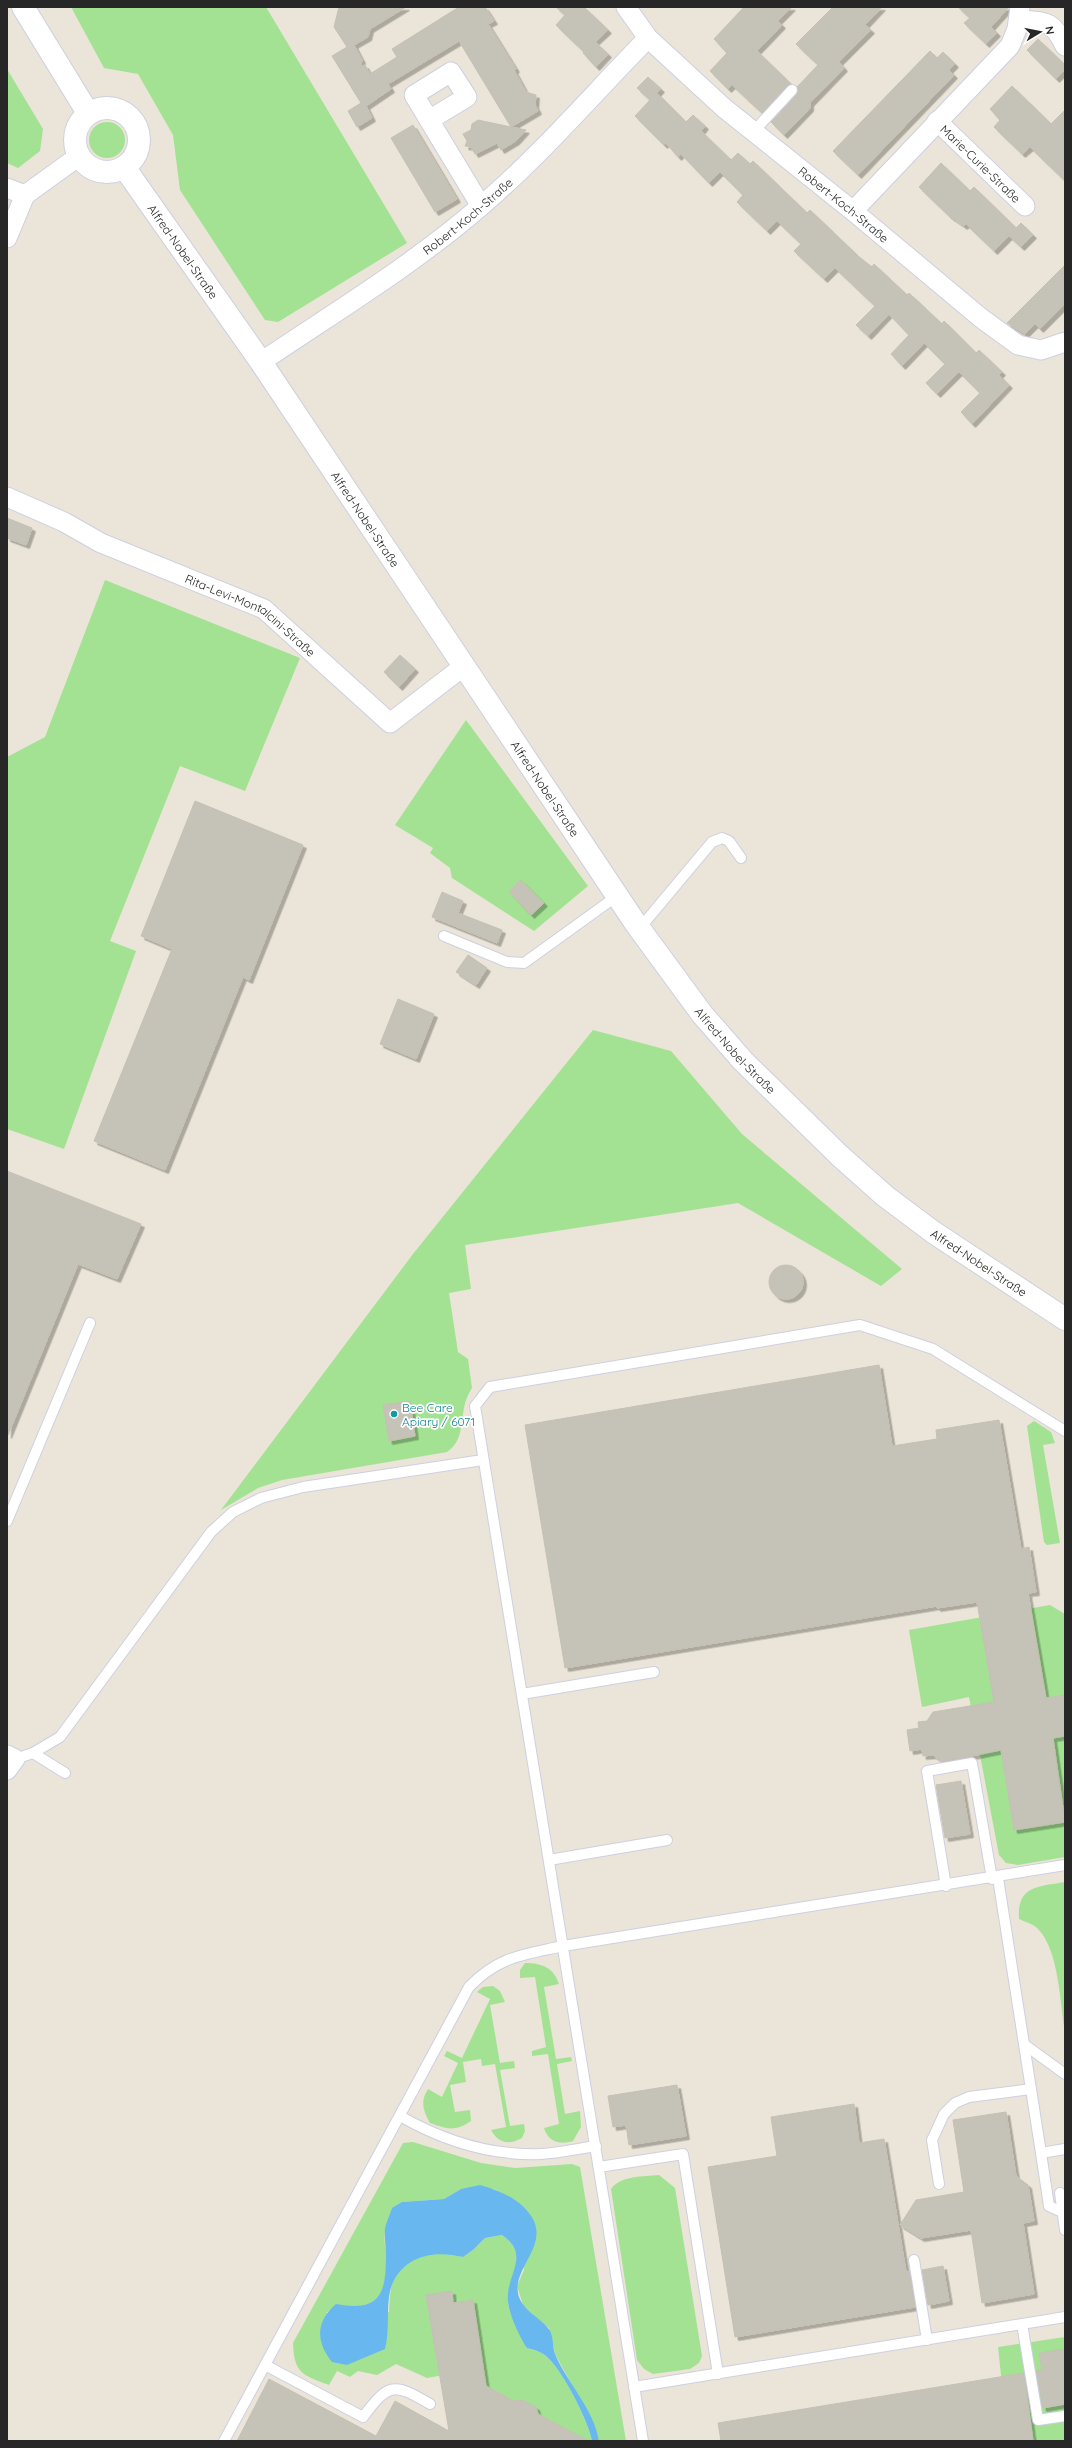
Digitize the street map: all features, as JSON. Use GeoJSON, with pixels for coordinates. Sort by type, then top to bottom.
{"type":"FeatureCollection","features":[{"type":"Feature","properties":{"kind":"street"},"geometry":{"type":"LineString","coordinates":[[23,7],[88,113]]}},
{"type":"Feature","properties":{"kind":"street","name":"Robert-Koch-Straße"},"geometry":{"type":"LineString","coordinates":[[626,7],[648,38],[753,132],[853,211],[981,318],[1018,345],[1041,350],[1058,345]]}},
{"type":"Feature","properties":{"kind":"street","name":"Marie-Curie-Straße"},"geometry":{"type":"LineString","coordinates":[[853,211],[1010,46],[1020,13],[1052,25],[1065,46]]}},
{"type":"Feature","properties":{"kind":"street","name":"Robert-Koch-Straße"},"geometry":{"type":"LineString","coordinates":[[261,362],[435,244],[481,206],[536,155],[648,38]]}},
{"type":"Feature","properties":{"kind":"street"},"geometry":{"type":"LineString","coordinates":[[106,107],[115,108],[131,118],[139,135],[139,144],[136,153],[124,167],[117,171],[99,171],[84,163],[79,156],[74,138],[81,119],[88,113],[106,107]]}},
{"type":"Feature","properties":{"kind":"street"},"geometry":{"type":"LineString","coordinates":[[429,120],[481,206]]}},
{"type":"Feature","properties":{"kind":"street","name":"Marie-Curie-Straße"},"geometry":{"type":"LineString","coordinates":[[937,122],[1025,206]]}},
{"type":"Feature","properties":{"kind":"street"},"geometry":{"type":"LineString","coordinates":[[7,238],[25,195],[79,156]]}},
{"type":"Feature","properties":{"kind":"street","name":"Alfred-Nobel-Straße"},"geometry":{"type":"LineString","coordinates":[[124,167],[261,362],[618,896],[702,1014],[743,1061],[840,1156],[885,1196],[932,1232],[1065,1319]]}},
{"type":"Feature","properties":{"kind":"street"},"geometry":{"type":"LineString","coordinates":[[7,188],[25,195]]}},
{"type":"Feature","properties":{"kind":"street","name":"Rita-Levi-Montalcini-Straße"},"geometry":{"type":"LineString","coordinates":[[7,497],[64,522],[101,543],[264,609],[390,723],[464,666]]}},
{"type":"Feature","properties":{"kind":"lane"},"geometry":{"type":"LineString","coordinates":[[753,132],[792,90]]}},
{"type":"Feature","properties":{"kind":"lane"},"geometry":{"type":"LineString","coordinates":[[640,928],[712,842],[722,838],[728,841],[741,858]]}},
{"type":"Feature","properties":{"kind":"lane"},"geometry":{"type":"LineString","coordinates":[[444,936],[507,962],[524,963],[618,896]]}},
{"type":"Feature","properties":{"kind":"lane"},"geometry":{"type":"LineString","coordinates":[[7,1521],[90,1323]]}},
{"type":"Feature","properties":{"kind":"lane"},"geometry":{"type":"LineString","coordinates":[[643,2441],[475,1406],[490,1387],[860,1325],[933,1349],[1065,1431]]}},
{"type":"Feature","properties":{"kind":"lane"},"geometry":{"type":"LineString","coordinates":[[10,1761],[33,1753],[60,1736],[212,1532],[234,1512],[261,1498],[303,1487],[483,1460]]}},
{"type":"Feature","properties":{"kind":"lane"},"geometry":{"type":"LineString","coordinates":[[522,1694],[654,1672]]}},
{"type":"Feature","properties":{"kind":"lane"},"geometry":{"type":"LineString","coordinates":[[33,1753],[65,1773]]}},
{"type":"Feature","properties":{"kind":"lane"},"geometry":{"type":"LineString","coordinates":[[946,1886],[927,1771],[972,1764],[995,1878],[1025,2045],[1049,2206],[1062,2212]]}},
{"type":"Feature","properties":{"kind":"lane"},"geometry":{"type":"LineString","coordinates":[[549,1860],[667,1840]]}},
{"type":"Feature","properties":{"kind":"lane"},"geometry":{"type":"LineString","coordinates":[[224,2441],[469,1987],[485,1971],[507,1959],[563,1946],[1065,1866]]}},
{"type":"Feature","properties":{"kind":"lane"},"geometry":{"type":"LineString","coordinates":[[1025,2045],[1065,2074]]}},
{"type":"Feature","properties":{"kind":"lane"},"geometry":{"type":"LineString","coordinates":[[939,2184],[932,2140],[944,2114],[955,2103],[969,2097],[1031,2089]]}},
{"type":"Feature","properties":{"kind":"lane"},"geometry":{"type":"LineString","coordinates":[[400,2116],[424,2130],[462,2144],[497,2151],[540,2154],[596,2146]]}},
{"type":"Feature","properties":{"kind":"lane"},"geometry":{"type":"LineString","coordinates":[[1041,2153],[1065,2149]]}},
{"type":"Feature","properties":{"kind":"lane"},"geometry":{"type":"LineString","coordinates":[[599,2167],[683,2154],[718,2374]]}},
{"type":"Feature","properties":{"kind":"lane"},"geometry":{"type":"LineString","coordinates":[[1060,2193],[1065,2230]]}},
{"type":"Feature","properties":{"kind":"lane"},"geometry":{"type":"LineString","coordinates":[[914,2260],[928,2340]]}},
{"type":"Feature","properties":{"kind":"lane"},"geometry":{"type":"LineString","coordinates":[[634,2387],[1065,2317]]}},
{"type":"Feature","properties":{"kind":"lane"},"geometry":{"type":"LineString","coordinates":[[1022,2324],[1038,2420],[1065,2416]]}},
{"type":"Feature","properties":{"kind":"lane"},"geometry":{"type":"LineString","coordinates":[[265,2365],[363,2416],[379,2396],[393,2388],[407,2391],[430,2404]]}},
{"type":"Feature","properties":{"kind":"green space"},"geometry":{"type":"Polygon","coordinates":[[[71,7],[266,7],[407,243],[278,322],[265,320],[180,190],[173,135],[138,74],[104,68],[71,7]]]}},
{"type":"Feature","properties":{"kind":"green space"},"geometry":{"type":"Polygon","coordinates":[[[7,69],[43,129],[40,151],[18,168],[7,163],[7,69]]]}},
{"type":"Feature","properties":{"kind":"green space"},"geometry":{"type":"Polygon","coordinates":[[[107,122],[117,125],[122,130],[125,140],[122,150],[117,155],[107,158],[97,155],[92,150],[89,140],[92,130],[97,125],[107,122]]]}},
{"type":"Feature","properties":{"kind":"green space"},"geometry":{"type":"Polygon","coordinates":[[[105,580],[300,658],[245,791],[180,766],[110,941],[136,951],[64,1149],[7,1129],[7,757],[45,737],[105,580]]]}},
{"type":"Feature","properties":{"kind":"green space"},"geometry":{"type":"Polygon","coordinates":[[[466,720],[588,886],[534,931],[452,878],[450,868],[430,853],[433,848],[395,825],[466,720]]]}},
{"type":"Feature","properties":{"kind":"green space"},"geometry":{"type":"Polygon","coordinates":[[[593,1030],[671,1051],[742,1134],[902,1269],[881,1286],[738,1203],[465,1245],[471,1289],[449,1293],[458,1352],[468,1359],[472,1388],[464,1406],[458,1439],[454,1446],[447,1452],[282,1480],[258,1488],[221,1510],[413,1254],[593,1030]]]}},
{"type":"Feature","properties":{"kind":"green space"},"geometry":{"type":"Polygon","coordinates":[[[1034,1421],[1051,1432],[1055,1443],[1043,1445],[1060,1543],[1047,1545],[1044,1542],[1027,1426],[1034,1421]]]}},
{"type":"Feature","properties":{"kind":"green space"},"geometry":{"type":"Polygon","coordinates":[[[1050,1605],[1065,1614],[1065,1857],[1018,1865],[1006,1863],[999,1855],[969,1697],[922,1707],[909,1630],[1050,1605]]]}},
{"type":"Feature","properties":{"kind":"green space"},"geometry":{"type":"Polygon","coordinates":[[[1065,1882],[1065,2032],[1058,1978],[1050,1950],[1045,1938],[1036,1927],[1019,1919],[1019,1908],[1026,1894],[1031,1890],[1046,1885],[1065,1882]]]}},
{"type":"Feature","properties":{"kind":"green space"},"geometry":{"type":"Polygon","coordinates":[[[525,1963],[542,1965],[551,1970],[559,1984],[544,1987],[556,2059],[571,2057],[572,2061],[557,2064],[565,2114],[580,2111],[581,2127],[573,2141],[564,2143],[555,2141],[548,2136],[544,2128],[559,2124],[548,2054],[532,2056],[532,2051],[546,2047],[535,1977],[520,1978],[520,1970],[525,1963]]]}},
{"type":"Feature","properties":{"kind":"green space"},"geometry":{"type":"Polygon","coordinates":[[[493,1986],[500,1991],[505,2002],[490,2005],[500,2063],[514,2061],[515,2068],[500,2070],[510,2126],[524,2124],[525,2131],[522,2138],[513,2142],[501,2141],[491,2130],[506,2127],[495,2064],[482,2066],[481,2059],[463,2062],[466,2082],[450,2085],[455,2112],[470,2110],[471,2121],[455,2128],[441,2127],[430,2123],[423,2106],[424,2098],[428,2089],[442,2097],[458,2063],[444,2056],[447,2051],[462,2058],[490,1999],[477,1992],[483,1987],[493,1986]]]}},
{"type":"Feature","properties":{"kind":"green space"},"geometry":{"type":"Polygon","coordinates":[[[413,2142],[481,2163],[515,2168],[572,2164],[580,2167],[626,2441],[599,2441],[595,2427],[555,2354],[549,2328],[524,2308],[517,2286],[524,2270],[519,2203],[494,2189],[461,2189],[444,2199],[402,2202],[385,2231],[385,2277],[383,2288],[379,2296],[373,2302],[364,2305],[336,2305],[326,2313],[389,2312],[390,2292],[394,2277],[410,2260],[427,2254],[445,2254],[463,2257],[473,2250],[485,2238],[502,2235],[511,2243],[517,2258],[508,2292],[508,2302],[513,2319],[527,2348],[544,2355],[555,2365],[581,2410],[592,2441],[534,2441],[449,2374],[427,2378],[396,2364],[377,2375],[358,2371],[350,2377],[337,2371],[329,2385],[301,2372],[295,2361],[293,2343],[403,2143],[413,2142]]]}},
{"type":"Feature","properties":{"kind":"green space"},"geometry":{"type":"Polygon","coordinates":[[[659,2175],[675,2188],[702,2356],[699,2363],[690,2369],[653,2374],[644,2369],[637,2360],[611,2189],[615,2184],[626,2179],[659,2175]]]}},
{"type":"Feature","properties":{"kind":"green space"},"geometry":{"type":"Polygon","coordinates":[[[1065,2337],[1065,2441],[1008,2441],[998,2347],[1065,2337]]]}},
{"type":"Feature","properties":{"kind":"water"},"geometry":{"type":"Polygon","coordinates":[[[480,2185],[503,2193],[517,2201],[533,2219],[536,2230],[536,2240],[520,2278],[518,2287],[519,2297],[528,2310],[550,2331],[555,2354],[592,2418],[599,2441],[592,2441],[581,2410],[555,2365],[544,2355],[527,2348],[518,2332],[510,2313],[508,2302],[508,2292],[515,2266],[515,2250],[511,2243],[502,2235],[485,2238],[473,2250],[463,2257],[440,2254],[429,2255],[418,2258],[401,2270],[394,2279],[390,2291],[385,2349],[347,2365],[332,2362],[323,2347],[320,2332],[321,2325],[329,2311],[336,2304],[351,2306],[371,2303],[378,2297],[382,2290],[386,2268],[385,2229],[392,2208],[402,2202],[444,2199],[461,2189],[480,2185]]]}},
{"type":"Feature","properties":{"kind":"building"},"geometry":{"type":"Polygon","coordinates":[[[339,7],[406,7],[370,29],[368,37],[354,45],[362,60],[360,67],[365,65],[370,74],[397,57],[392,49],[459,7],[485,7],[494,21],[488,24],[516,69],[514,70],[526,92],[536,95],[535,105],[538,111],[511,127],[459,41],[388,84],[391,89],[366,106],[372,118],[357,127],[348,111],[361,103],[332,56],[347,47],[334,27],[339,7]]]}},
{"type":"Feature","properties":{"kind":"building"},"geometry":{"type":"Polygon","coordinates":[[[556,7],[584,7],[608,30],[595,42],[608,54],[596,67],[583,53],[584,52],[556,25],[565,15],[556,7]]]}},
{"type":"Feature","properties":{"kind":"building"},"geometry":{"type":"Polygon","coordinates":[[[744,7],[792,7],[778,21],[782,25],[757,51],[791,84],[762,113],[732,85],[728,89],[710,71],[727,53],[714,39],[744,7]]]}},
{"type":"Feature","properties":{"kind":"building"},"geometry":{"type":"Polygon","coordinates":[[[833,7],[882,7],[865,25],[871,30],[839,62],[844,68],[810,103],[810,108],[784,135],[771,122],[797,94],[797,87],[818,65],[796,44],[833,7]]]}},
{"type":"Feature","properties":{"kind":"building"},"geometry":{"type":"Polygon","coordinates":[[[958,7],[1009,7],[991,27],[997,33],[986,44],[964,23],[970,18],[958,7]]]}},
{"type":"Feature","properties":{"kind":"building"},"geometry":{"type":"Polygon","coordinates":[[[1038,39],[1065,65],[1065,70],[1056,79],[1027,50],[1038,39]]]}},
{"type":"Feature","properties":{"kind":"building"},"geometry":{"type":"Polygon","coordinates":[[[930,51],[937,58],[943,52],[955,64],[949,70],[954,75],[858,175],[833,151],[930,51]]]}},
{"type":"Feature","properties":{"kind":"building"},"geometry":{"type":"Polygon","coordinates":[[[648,77],[661,89],[657,93],[686,122],[693,115],[705,126],[701,131],[731,160],[738,153],[750,164],[753,161],[807,213],[810,210],[858,256],[872,267],[874,264],[907,295],[909,293],[942,324],[944,321],[976,353],[979,350],[1002,372],[999,375],[1009,385],[972,424],[961,412],[980,393],[959,372],[937,394],[926,383],[945,364],[924,343],[902,366],[891,354],[909,335],[889,314],[868,336],[856,325],[875,306],[835,268],[824,279],[794,251],[801,244],[777,221],[767,231],[737,202],[743,195],[720,172],[709,183],[681,154],[678,157],[666,143],[664,145],[635,116],[650,100],[637,88],[648,77]]]}},
{"type":"Feature","properties":{"kind":"building"},"geometry":{"type":"Polygon","coordinates":[[[1012,86],[1051,124],[1065,110],[1065,181],[1030,147],[1022,154],[994,127],[1000,120],[990,109],[1012,86]]]}},
{"type":"Feature","properties":{"kind":"building"},"geometry":{"type":"Polygon","coordinates":[[[478,120],[526,130],[516,141],[501,150],[497,143],[475,154],[471,147],[465,146],[467,141],[463,134],[471,130],[472,124],[478,120]]]}},
{"type":"Feature","properties":{"kind":"building"},"geometry":{"type":"Polygon","coordinates":[[[413,125],[457,199],[435,212],[391,138],[413,125]]]}},
{"type":"Feature","properties":{"kind":"building"},"geometry":{"type":"Polygon","coordinates":[[[941,163],[970,191],[974,187],[1016,228],[1021,223],[1033,235],[1021,247],[1009,236],[994,251],[966,224],[964,226],[948,215],[919,187],[941,163]]]}},
{"type":"Feature","properties":{"kind":"building"},"geometry":{"type":"Polygon","coordinates":[[[1065,265],[1065,304],[1040,329],[1035,324],[1025,334],[1007,323],[1065,265]]]}},
{"type":"Feature","properties":{"kind":"building"},"geometry":{"type":"Polygon","coordinates":[[[7,518],[32,528],[26,545],[7,538],[7,518]]]}},
{"type":"Feature","properties":{"kind":"building"},"geometry":{"type":"Polygon","coordinates":[[[400,655],[415,669],[399,687],[384,672],[400,655]]]}},
{"type":"Feature","properties":{"kind":"building"},"geometry":{"type":"Polygon","coordinates":[[[195,801],[303,845],[249,980],[243,977],[165,1170],[94,1141],[172,949],[141,936],[195,801]]]}},
{"type":"Feature","properties":{"kind":"building"},"geometry":{"type":"Polygon","coordinates":[[[521,880],[544,903],[531,915],[509,892],[521,880]]]}},
{"type":"Feature","properties":{"kind":"building"},"geometry":{"type":"Polygon","coordinates":[[[442,892],[463,901],[458,913],[502,930],[497,943],[432,917],[442,892]]]}},
{"type":"Feature","properties":{"kind":"building"},"geometry":{"type":"Polygon","coordinates":[[[468,955],[487,968],[476,985],[456,972],[468,955]]]}},
{"type":"Feature","properties":{"kind":"building"},"geometry":{"type":"Polygon","coordinates":[[[398,999],[434,1014],[416,1059],[380,1044],[398,999]]]}},
{"type":"Feature","properties":{"kind":"building"},"geometry":{"type":"Polygon","coordinates":[[[7,1171],[141,1224],[117,1279],[78,1264],[8,1435],[7,1171]]]}},
{"type":"Feature","properties":{"kind":"building"},"geometry":{"type":"Polygon","coordinates":[[[783,1265],[789,1265],[798,1270],[802,1276],[802,1288],[798,1294],[789,1299],[783,1299],[774,1294],[769,1285],[769,1279],[774,1270],[783,1265]]]}},
{"type":"Feature","properties":{"kind":"building"},"geometry":{"type":"Polygon","coordinates":[[[879,1365],[892,1446],[937,1439],[936,1430],[999,1420],[1021,1549],[1029,1547],[1036,1592],[1028,1593],[1046,1698],[1065,1695],[1065,1736],[1053,1738],[1065,1822],[1014,1830],[1001,1750],[942,1762],[933,1755],[923,1756],[922,1749],[910,1751],[907,1730],[919,1728],[918,1722],[927,1721],[933,1712],[994,1702],[977,1602],[937,1608],[937,1606],[565,1668],[525,1425],[879,1365]]]}},
{"type":"Feature","properties":{"kind":"building","name":"Bee Care Apiary / 6071"},"geometry":{"type":"Polygon","coordinates":[[[410,1401],[415,1436],[389,1441],[383,1405],[410,1401]]]}},
{"type":"Feature","properties":{"kind":"building"},"geometry":{"type":"Polygon","coordinates":[[[961,1781],[970,1834],[945,1838],[936,1785],[961,1781]]]}},
{"type":"Feature","properties":{"kind":"building"},"geometry":{"type":"Polygon","coordinates":[[[677,2085],[686,2136],[629,2145],[626,2125],[613,2127],[608,2096],[677,2085]]]}},
{"type":"Feature","properties":{"kind":"building"},"geometry":{"type":"Polygon","coordinates":[[[854,2104],[859,2143],[884,2139],[906,2272],[909,2272],[915,2307],[735,2337],[708,2167],[777,2156],[771,2117],[854,2104]]]}},
{"type":"Feature","properties":{"kind":"building"},"geometry":{"type":"Polygon","coordinates":[[[1006,2112],[1016,2176],[1028,2185],[1034,2221],[1023,2223],[1034,2294],[982,2303],[971,2230],[921,2238],[900,2225],[916,2200],[964,2192],[953,2120],[1006,2112]]]}},
{"type":"Feature","properties":{"kind":"building"},"geometry":{"type":"Polygon","coordinates":[[[943,2266],[949,2301],[928,2305],[922,2270],[943,2266]]]}},
{"type":"Feature","properties":{"kind":"building"},"geometry":{"type":"Polygon","coordinates":[[[452,2291],[453,2303],[473,2300],[486,2386],[514,2401],[522,2400],[536,2407],[538,2414],[589,2441],[237,2441],[269,2379],[376,2436],[395,2401],[449,2431],[426,2295],[452,2291]]]}},
{"type":"Feature","properties":{"kind":"building"},"geometry":{"type":"Polygon","coordinates":[[[1065,2349],[1065,2404],[1043,2408],[1036,2371],[1042,2370],[1039,2353],[1065,2349]]]}},
{"type":"Feature","properties":{"kind":"building"},"geometry":{"type":"Polygon","coordinates":[[[1024,2373],[1033,2441],[721,2441],[718,2423],[1024,2373]]]}},
{"type":"Feature","properties":{"kind":"place","name":"Bee Care Apiary / 6071"},"geometry":{"type":"Point","coordinates":[394,1414]}}]}
